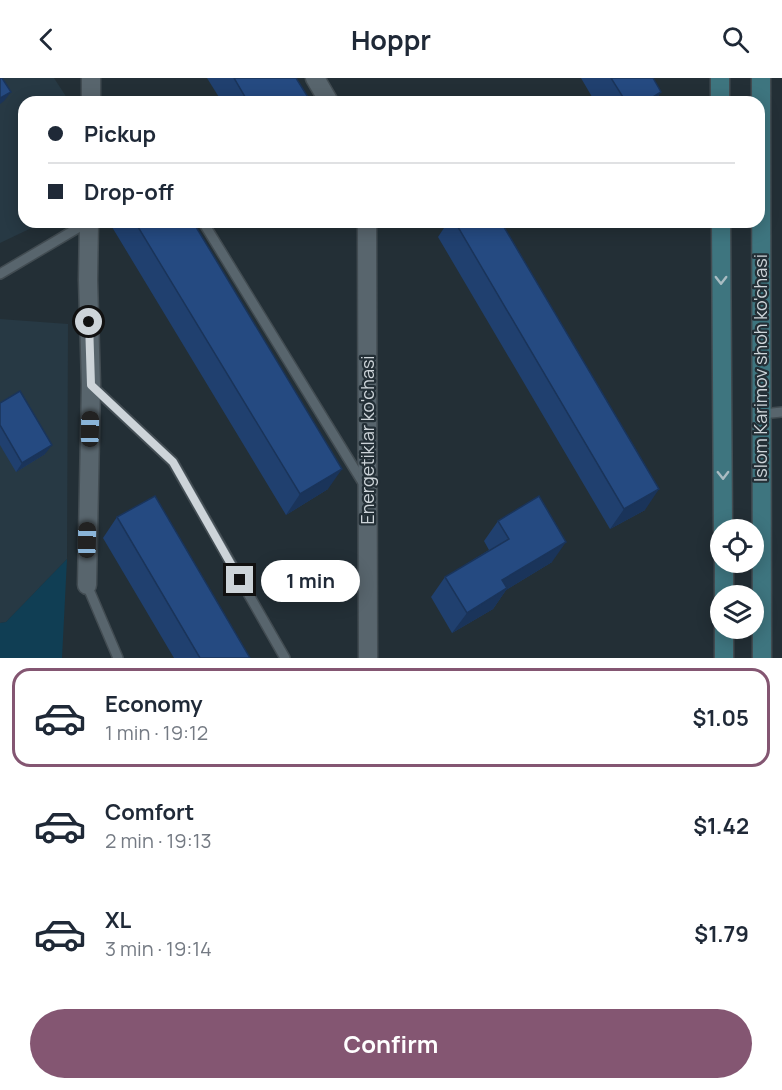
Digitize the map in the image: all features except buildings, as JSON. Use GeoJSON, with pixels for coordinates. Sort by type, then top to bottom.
{"type":"FeatureCollection","features":[{"type":"Feature","properties":{"kind":"main road"},"geometry":{"type":"LineString","coordinates":[[720,78],[720,96]]}},
{"type":"Feature","properties":{"kind":"main road","name":"Islom Karimov shoh ko'chasi"},"geometry":{"type":"LineString","coordinates":[[761,78],[761,96]]}},
{"type":"Feature","properties":{"kind":"main road"},"geometry":{"type":"LineString","coordinates":[[721,228],[723,519]]}},
{"type":"Feature","properties":{"kind":"main road","name":"Islom Karimov shoh ko'chasi"},"geometry":{"type":"LineString","coordinates":[[761,228],[762,658]]}},
{"type":"Feature","properties":{"kind":"main road"},"geometry":{"type":"LineString","coordinates":[[724,639],[724,658]]}},
{"type":"Feature","properties":{"kind":"street"},"geometry":{"type":"LineString","coordinates":[[91,78],[91,96]]}},
{"type":"Feature","properties":{"kind":"street"},"geometry":{"type":"LineString","coordinates":[[315,78],[325,96]]}},
{"type":"Feature","properties":{"kind":"street"},"geometry":{"type":"LineString","coordinates":[[87,585],[91,385],[89,228]]}},
{"type":"Feature","properties":{"kind":"street","name":"Energetiklar ko'chasi"},"geometry":{"type":"LineString","coordinates":[[367,228],[369,658]]}},
{"type":"Feature","properties":{"kind":"lane"},"geometry":{"type":"LineString","coordinates":[[0,274],[79,228]]}},
{"type":"Feature","properties":{"kind":"lane"},"geometry":{"type":"LineString","coordinates":[[207,228],[368,491]]}},
{"type":"Feature","properties":{"kind":"lane"},"geometry":{"type":"LineString","coordinates":[[91,385],[173,462],[285,658]]}},
{"type":"Feature","properties":{"kind":"lane"},"geometry":{"type":"LineString","coordinates":[[761,414],[782,412]]}},
{"type":"Feature","properties":{"kind":"lane"},"geometry":{"type":"LineString","coordinates":[[87,585],[118,658]]}},
{"type":"Feature","properties":{"kind":"shaded area"},"geometry":{"type":"Polygon","coordinates":[[[0,78],[54,78],[66,96],[18,96],[18,228],[31,228],[0,243],[0,78]]]}},
{"type":"Feature","properties":{"kind":"shaded area"},"geometry":{"type":"Polygon","coordinates":[[[0,319],[68,324],[67,559],[6,622],[0,623],[0,319]]]}},
{"type":"Feature","properties":{"kind":"shaded area"},"geometry":{"type":"Polygon","coordinates":[[[67,559],[62,658],[0,658],[0,623],[6,622],[67,559]]]}},
{"type":"Feature","properties":{"kind":"route"},"geometry":{"type":"LineString","coordinates":[[89,322],[91,385],[173,462],[240,580]]}}]}
